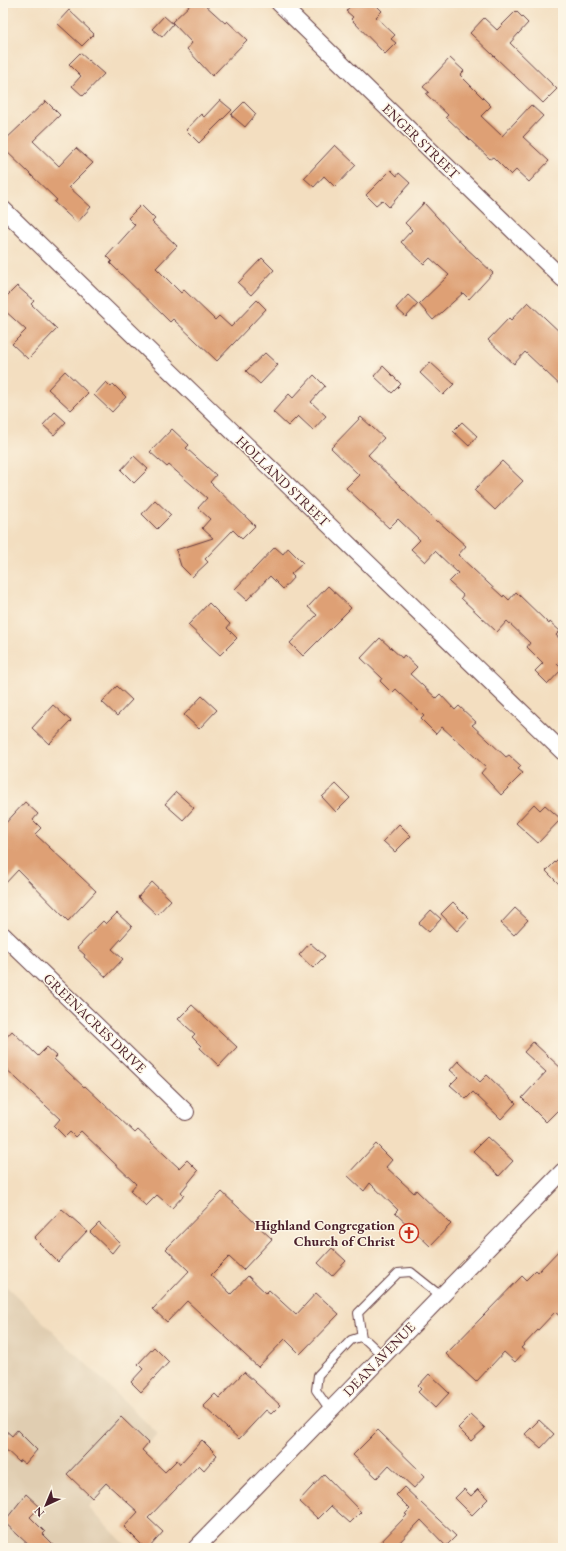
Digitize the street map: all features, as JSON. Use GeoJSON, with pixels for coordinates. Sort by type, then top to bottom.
{"type":"FeatureCollection","features":[{"type":"Feature","properties":{"kind":"street","name":"ENGER STREET"},"geometry":{"type":"LineString","coordinates":[[279,3],[563,279]]}},
{"type":"Feature","properties":{"kind":"street","name":"HOLLAND STREET"},"geometry":{"type":"LineString","coordinates":[[3,209],[563,752]]}},
{"type":"Feature","properties":{"kind":"street","name":"GREENACRES DRIVE"},"geometry":{"type":"LineString","coordinates":[[3,935],[186,1112]]}},
{"type":"Feature","properties":{"kind":"street","name":"DEAN AVENUE"},"geometry":{"type":"LineString","coordinates":[[196,1548],[563,1171]]}},
{"type":"Feature","properties":{"kind":"lane"},"geometry":{"type":"LineString","coordinates":[[382,1356],[362,1338],[358,1313],[398,1273],[411,1272],[441,1296]]}},
{"type":"Feature","properties":{"kind":"lane"},"geometry":{"type":"LineString","coordinates":[[330,1410],[316,1390],[318,1375],[351,1340],[360,1337],[362,1338]]}},
{"type":"Feature","properties":{"kind":"shaded area"},"geometry":{"type":"Polygon","coordinates":[[[3,1283],[158,1434],[88,1507],[129,1548],[3,1548],[3,1283]]]}},
{"type":"Feature","properties":{"kind":"building"},"geometry":{"type":"Polygon","coordinates":[[[192,3],[203,3],[225,23],[227,21],[247,40],[212,76],[187,49],[192,43],[172,22],[192,3]]]}},
{"type":"Feature","properties":{"kind":"building"},"geometry":{"type":"Polygon","coordinates":[[[353,3],[374,3],[382,11],[376,17],[395,35],[391,39],[396,43],[385,54],[351,19],[353,17],[346,11],[353,3]]]}},
{"type":"Feature","properties":{"kind":"building"},"geometry":{"type":"Polygon","coordinates":[[[69,10],[94,34],[82,46],[57,23],[69,10]]]}},
{"type":"Feature","properties":{"kind":"building"},"geometry":{"type":"Polygon","coordinates":[[[516,11],[528,23],[510,43],[557,89],[543,103],[470,33],[484,18],[497,30],[516,11]]]}},
{"type":"Feature","properties":{"kind":"building"},"geometry":{"type":"Polygon","coordinates":[[[164,16],[173,24],[162,37],[152,29],[164,16]]]}},
{"type":"Feature","properties":{"kind":"building"},"geometry":{"type":"Polygon","coordinates":[[[80,53],[104,74],[83,96],[72,86],[81,76],[69,64],[80,53]]]}},
{"type":"Feature","properties":{"kind":"building"},"geometry":{"type":"Polygon","coordinates":[[[450,58],[464,71],[460,75],[491,106],[481,116],[502,136],[531,105],[543,116],[523,137],[549,161],[529,182],[516,170],[511,175],[493,157],[490,159],[446,117],[448,115],[426,94],[429,92],[423,87],[450,58]]]}},
{"type":"Feature","properties":{"kind":"building"},"geometry":{"type":"Polygon","coordinates":[[[220,100],[232,110],[199,143],[186,130],[201,114],[204,117],[220,100]]]}},
{"type":"Feature","properties":{"kind":"building"},"geometry":{"type":"Polygon","coordinates":[[[46,101],[60,115],[33,141],[59,166],[76,148],[93,163],[69,187],[91,207],[77,223],[54,202],[57,200],[3,148],[3,142],[46,101]]]}},
{"type":"Feature","properties":{"kind":"building"},"geometry":{"type":"Polygon","coordinates":[[[244,102],[256,114],[245,127],[231,115],[244,102]]]}},
{"type":"Feature","properties":{"kind":"building"},"geometry":{"type":"Polygon","coordinates":[[[335,145],[356,165],[335,187],[324,176],[314,187],[304,178],[335,145]]]}},
{"type":"Feature","properties":{"kind":"building"},"geometry":{"type":"Polygon","coordinates":[[[391,170],[397,176],[399,173],[410,183],[389,207],[382,200],[376,205],[366,195],[391,170]]]}},
{"type":"Feature","properties":{"kind":"building"},"geometry":{"type":"Polygon","coordinates":[[[424,203],[463,245],[493,273],[469,299],[463,293],[433,320],[419,304],[449,275],[430,258],[424,264],[401,242],[412,230],[405,223],[424,203]]]}},
{"type":"Feature","properties":{"kind":"building"},"geometry":{"type":"Polygon","coordinates":[[[141,205],[155,219],[152,222],[177,246],[156,268],[181,293],[184,290],[215,320],[219,316],[231,327],[257,300],[266,309],[217,361],[173,319],[170,322],[110,263],[112,261],[107,256],[135,225],[128,218],[141,205]]]}},
{"type":"Feature","properties":{"kind":"building"},"geometry":{"type":"Polygon","coordinates":[[[262,258],[274,270],[251,295],[238,283],[262,258]]]}},
{"type":"Feature","properties":{"kind":"building"},"geometry":{"type":"Polygon","coordinates":[[[17,286],[34,301],[31,304],[57,329],[28,359],[12,344],[26,330],[3,309],[3,300],[17,286]]]}},
{"type":"Feature","properties":{"kind":"building"},"geometry":{"type":"Polygon","coordinates":[[[408,295],[418,304],[406,317],[396,308],[408,295]]]}},
{"type":"Feature","properties":{"kind":"building"},"geometry":{"type":"Polygon","coordinates":[[[528,302],[563,335],[563,388],[525,352],[514,364],[488,340],[509,318],[511,320],[528,302]]]}},
{"type":"Feature","properties":{"kind":"building"},"geometry":{"type":"Polygon","coordinates":[[[265,353],[278,365],[260,384],[246,371],[265,353]]]}},
{"type":"Feature","properties":{"kind":"building"},"geometry":{"type":"Polygon","coordinates":[[[430,362],[454,384],[443,395],[420,373],[430,362]]]}},
{"type":"Feature","properties":{"kind":"building"},"geometry":{"type":"Polygon","coordinates":[[[383,366],[401,384],[392,393],[374,376],[383,366]]]}},
{"type":"Feature","properties":{"kind":"building"},"geometry":{"type":"Polygon","coordinates":[[[65,371],[88,393],[71,410],[48,389],[65,371]]]}},
{"type":"Feature","properties":{"kind":"building"},"geometry":{"type":"Polygon","coordinates":[[[314,375],[325,386],[311,402],[326,416],[313,430],[298,416],[288,426],[273,412],[289,394],[293,398],[314,375]]]}},
{"type":"Feature","properties":{"kind":"building"},"geometry":{"type":"Polygon","coordinates":[[[106,382],[111,387],[113,384],[126,397],[112,412],[94,395],[106,382]]]}},
{"type":"Feature","properties":{"kind":"building"},"geometry":{"type":"Polygon","coordinates":[[[55,412],[66,422],[54,435],[43,425],[55,412]]]}},
{"type":"Feature","properties":{"kind":"building"},"geometry":{"type":"Polygon","coordinates":[[[361,417],[384,438],[368,455],[437,522],[438,521],[466,546],[458,555],[503,597],[504,595],[509,600],[516,592],[549,624],[550,622],[560,631],[556,635],[563,643],[563,658],[557,664],[562,669],[548,684],[535,671],[543,663],[527,647],[530,643],[507,621],[497,632],[461,598],[463,595],[449,582],[458,573],[435,551],[425,562],[411,549],[420,540],[398,519],[389,528],[346,488],[359,475],[331,448],[361,417]]]}},
{"type":"Feature","properties":{"kind":"building"},"geometry":{"type":"Polygon","coordinates":[[[462,422],[477,436],[469,446],[453,431],[462,422]]]}},
{"type":"Feature","properties":{"kind":"building"},"geometry":{"type":"Polygon","coordinates":[[[172,429],[189,445],[186,448],[216,475],[210,482],[255,526],[242,539],[233,530],[205,559],[208,562],[192,577],[181,566],[176,550],[213,538],[202,528],[210,519],[198,508],[207,498],[169,465],[167,467],[150,452],[172,429]]]}},
{"type":"Feature","properties":{"kind":"building"},"geometry":{"type":"Polygon","coordinates":[[[134,456],[148,469],[134,483],[121,470],[134,456]]]}},
{"type":"Feature","properties":{"kind":"building"},"geometry":{"type":"Polygon","coordinates":[[[502,461],[523,481],[495,510],[474,490],[502,461]]]}},
{"type":"Feature","properties":{"kind":"building"},"geometry":{"type":"Polygon","coordinates":[[[155,500],[171,515],[157,529],[142,514],[155,500]]]}},
{"type":"Feature","properties":{"kind":"building"},"geometry":{"type":"Polygon","coordinates":[[[275,547],[283,554],[288,548],[303,563],[291,574],[294,577],[283,589],[270,576],[247,600],[235,589],[275,547]]]}},
{"type":"Feature","properties":{"kind":"building"},"geometry":{"type":"Polygon","coordinates":[[[328,586],[351,608],[303,656],[290,643],[317,615],[308,607],[328,586]]]}},
{"type":"Feature","properties":{"kind":"building"},"geometry":{"type":"Polygon","coordinates":[[[209,603],[230,624],[227,628],[237,638],[220,655],[188,625],[209,603]]]}},
{"type":"Feature","properties":{"kind":"building"},"geometry":{"type":"Polygon","coordinates":[[[380,638],[402,658],[404,655],[417,667],[410,674],[436,698],[440,694],[455,710],[459,706],[476,722],[472,725],[506,757],[509,755],[521,766],[518,769],[523,773],[501,795],[481,773],[486,767],[442,727],[436,734],[421,719],[424,716],[396,689],[392,693],[380,681],[382,678],[361,658],[380,638]]]}},
{"type":"Feature","properties":{"kind":"building"},"geometry":{"type":"Polygon","coordinates":[[[117,686],[132,700],[117,716],[102,702],[117,686]]]}},
{"type":"Feature","properties":{"kind":"building"},"geometry":{"type":"Polygon","coordinates":[[[202,696],[217,710],[199,729],[184,715],[202,696]]]}},
{"type":"Feature","properties":{"kind":"building"},"geometry":{"type":"Polygon","coordinates":[[[53,705],[71,721],[49,744],[32,728],[53,705]]]}},
{"type":"Feature","properties":{"kind":"building"},"geometry":{"type":"Polygon","coordinates":[[[336,784],[350,798],[336,812],[322,797],[336,784]]]}},
{"type":"Feature","properties":{"kind":"building"},"geometry":{"type":"Polygon","coordinates":[[[176,792],[194,808],[183,820],[165,804],[176,792]]]}},
{"type":"Feature","properties":{"kind":"building"},"geometry":{"type":"Polygon","coordinates":[[[25,802],[38,814],[33,820],[41,828],[35,834],[96,891],[68,921],[18,870],[3,886],[3,826],[25,802]]]}},
{"type":"Feature","properties":{"kind":"building"},"geometry":{"type":"Polygon","coordinates":[[[534,804],[540,810],[545,805],[561,819],[538,843],[516,823],[534,804]]]}},
{"type":"Feature","properties":{"kind":"building"},"geometry":{"type":"Polygon","coordinates":[[[399,824],[411,836],[395,852],[383,841],[399,824]]]}},
{"type":"Feature","properties":{"kind":"building"},"geometry":{"type":"Polygon","coordinates":[[[563,854],[563,888],[546,871],[563,854]]]}},
{"type":"Feature","properties":{"kind":"building"},"geometry":{"type":"Polygon","coordinates":[[[152,882],[171,900],[157,915],[138,897],[152,882]]]}},
{"type":"Feature","properties":{"kind":"building"},"geometry":{"type":"Polygon","coordinates":[[[453,902],[469,918],[457,931],[441,914],[453,902]]]}},
{"type":"Feature","properties":{"kind":"building"},"geometry":{"type":"Polygon","coordinates":[[[515,908],[528,920],[514,935],[501,923],[515,908]]]}},
{"type":"Feature","properties":{"kind":"building"},"geometry":{"type":"Polygon","coordinates":[[[431,910],[441,919],[429,932],[419,923],[431,910]]]}},
{"type":"Feature","properties":{"kind":"building"},"geometry":{"type":"Polygon","coordinates":[[[117,913],[132,927],[112,949],[123,959],[106,977],[84,957],[85,955],[77,948],[103,921],[106,924],[117,913]]]}},
{"type":"Feature","properties":{"kind":"building"},"geometry":{"type":"Polygon","coordinates":[[[310,943],[325,956],[313,968],[299,955],[310,943]]]}},
{"type":"Feature","properties":{"kind":"building"},"geometry":{"type":"Polygon","coordinates":[[[192,1005],[237,1047],[219,1066],[200,1048],[201,1046],[192,1037],[195,1034],[178,1019],[192,1005]]]}},
{"type":"Feature","properties":{"kind":"building"},"geometry":{"type":"Polygon","coordinates":[[[12,1031],[38,1056],[47,1047],[57,1056],[54,1059],[84,1087],[85,1086],[135,1133],[138,1130],[179,1168],[187,1160],[198,1171],[181,1192],[184,1195],[172,1208],[157,1195],[146,1206],[130,1191],[136,1184],[81,1131],[75,1137],[70,1132],[65,1137],[54,1126],[60,1119],[3,1066],[3,1041],[12,1031]]]}},
{"type":"Feature","properties":{"kind":"building"},"geometry":{"type":"Polygon","coordinates":[[[533,1042],[563,1070],[563,1105],[546,1122],[522,1098],[546,1072],[524,1052],[533,1042]]]}},
{"type":"Feature","properties":{"kind":"building"},"geometry":{"type":"Polygon","coordinates":[[[458,1061],[480,1082],[487,1075],[516,1103],[501,1119],[473,1092],[466,1099],[450,1085],[458,1077],[450,1070],[458,1061]]]}},
{"type":"Feature","properties":{"kind":"building"},"geometry":{"type":"Polygon","coordinates":[[[487,1137],[513,1161],[499,1176],[473,1151],[487,1137]]]}},
{"type":"Feature","properties":{"kind":"building"},"geometry":{"type":"Polygon","coordinates":[[[376,1144],[392,1160],[386,1167],[414,1193],[416,1190],[451,1224],[430,1246],[395,1213],[398,1210],[370,1183],[364,1191],[347,1175],[376,1144]]]}},
{"type":"Feature","properties":{"kind":"building"},"geometry":{"type":"Polygon","coordinates":[[[222,1192],[272,1239],[243,1270],[229,1257],[211,1275],[231,1294],[248,1276],[266,1293],[269,1290],[296,1315],[316,1293],[339,1314],[300,1354],[285,1339],[258,1367],[187,1301],[167,1322],[153,1309],[189,1271],[166,1249],[222,1192]]]}},
{"type":"Feature","properties":{"kind":"building"},"geometry":{"type":"Polygon","coordinates":[[[62,1209],[87,1231],[58,1262],[34,1238],[62,1209]]]}},
{"type":"Feature","properties":{"kind":"building"},"geometry":{"type":"Polygon","coordinates":[[[99,1223],[120,1243],[112,1253],[90,1232],[99,1223]]]}},
{"type":"Feature","properties":{"kind":"building"},"geometry":{"type":"Polygon","coordinates":[[[563,1246],[563,1319],[555,1312],[521,1348],[525,1351],[515,1362],[504,1352],[476,1382],[446,1354],[522,1276],[526,1280],[536,1270],[538,1272],[563,1246]]]}},
{"type":"Feature","properties":{"kind":"building"},"geometry":{"type":"Polygon","coordinates":[[[332,1248],[346,1261],[332,1276],[318,1263],[332,1248]]]}},
{"type":"Feature","properties":{"kind":"building"},"geometry":{"type":"Polygon","coordinates":[[[154,1347],[169,1362],[141,1392],[131,1382],[143,1369],[138,1364],[154,1347]]]}},
{"type":"Feature","properties":{"kind":"building"},"geometry":{"type":"Polygon","coordinates":[[[244,1372],[280,1405],[271,1414],[266,1410],[239,1439],[203,1406],[215,1394],[219,1398],[244,1372]]]}},
{"type":"Feature","properties":{"kind":"building"},"geometry":{"type":"Polygon","coordinates":[[[429,1374],[449,1393],[435,1408],[418,1392],[421,1389],[418,1386],[429,1374]]]}},
{"type":"Feature","properties":{"kind":"building"},"geometry":{"type":"Polygon","coordinates":[[[471,1415],[485,1428],[471,1441],[458,1428],[471,1415]]]}},
{"type":"Feature","properties":{"kind":"building"},"geometry":{"type":"Polygon","coordinates":[[[121,1417],[148,1443],[142,1450],[165,1472],[177,1460],[180,1464],[202,1440],[217,1455],[204,1470],[199,1465],[148,1518],[163,1532],[149,1548],[145,1548],[124,1527],[138,1512],[106,1483],[92,1498],[67,1474],[121,1417]]]}},
{"type":"Feature","properties":{"kind":"building"},"geometry":{"type":"Polygon","coordinates":[[[539,1420],[554,1434],[541,1448],[525,1434],[539,1420]]]}},
{"type":"Feature","properties":{"kind":"building"},"geometry":{"type":"Polygon","coordinates":[[[3,1428],[12,1436],[17,1430],[37,1450],[25,1464],[20,1460],[19,1462],[3,1447],[3,1428]]]}},
{"type":"Feature","properties":{"kind":"building"},"geometry":{"type":"Polygon","coordinates":[[[378,1430],[425,1476],[414,1488],[389,1465],[377,1478],[353,1455],[378,1430]]]}},
{"type":"Feature","properties":{"kind":"building"},"geometry":{"type":"Polygon","coordinates":[[[324,1474],[361,1512],[350,1523],[331,1506],[318,1519],[299,1501],[324,1474]]]}},
{"type":"Feature","properties":{"kind":"building"},"geometry":{"type":"Polygon","coordinates":[[[404,1487],[456,1536],[446,1546],[421,1520],[394,1548],[375,1548],[407,1515],[405,1514],[410,1509],[396,1495],[404,1487]]]}},
{"type":"Feature","properties":{"kind":"building"},"geometry":{"type":"Polygon","coordinates":[[[464,1489],[471,1496],[478,1489],[488,1499],[472,1515],[455,1498],[464,1489]]]}},
{"type":"Feature","properties":{"kind":"building"},"geometry":{"type":"Polygon","coordinates":[[[26,1494],[40,1507],[30,1517],[45,1532],[43,1534],[57,1548],[32,1548],[4,1522],[26,1494]]]}},
{"type":"Feature","properties":{"kind":"place","name":"Highland Congregation Church of Christ"},"geometry":{"type":"Point","coordinates":[409,1233]}}]}
